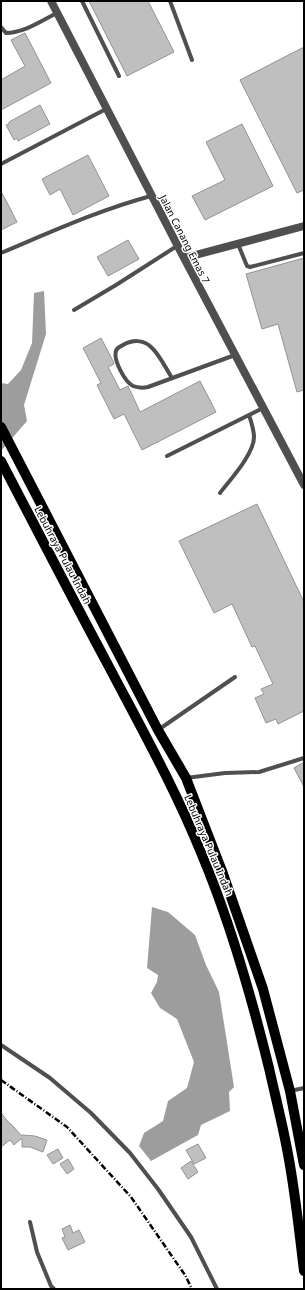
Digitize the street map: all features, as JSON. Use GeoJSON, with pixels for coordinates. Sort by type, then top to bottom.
{"type":"FeatureCollection","features":[{"type":"Feature","properties":{"kind":"main road","name":"Lebuhraya Pulau Indah"},"geometry":{"type":"LineString","coordinates":[[1,427],[158,730],[186,778],[222,871],[263,989],[290,1091],[304,1165]]}},
{"type":"Feature","properties":{"kind":"main road","name":"Lebuhraya Pulau Indah"},"geometry":{"type":"LineString","coordinates":[[1,461],[151,746],[187,820],[215,888],[235,944],[250,995],[287,1148],[296,1204],[304,1271]]}},
{"type":"Feature","properties":{"kind":"street","name":"Jalan Canang Emas 7"},"geometry":{"type":"LineString","coordinates":[[50,1],[152,195],[177,246],[264,407],[304,485]]}},
{"type":"Feature","properties":{"kind":"street"},"geometry":{"type":"LineString","coordinates":[[184,258],[304,226]]}},
{"type":"Feature","properties":{"kind":"lane"},"geometry":{"type":"LineString","coordinates":[[82,1],[119,76]]}},
{"type":"Feature","properties":{"kind":"lane"},"geometry":{"type":"LineString","coordinates":[[170,1],[192,60]]}},
{"type":"Feature","properties":{"kind":"lane"},"geometry":{"type":"LineString","coordinates":[[1,27],[6,33],[19,31],[57,13]]}},
{"type":"Feature","properties":{"kind":"lane"},"geometry":{"type":"LineString","coordinates":[[1,164],[106,109]]}},
{"type":"Feature","properties":{"kind":"lane"},"geometry":{"type":"LineString","coordinates":[[1,253],[79,220],[116,206],[152,195]]}},
{"type":"Feature","properties":{"kind":"lane"},"geometry":{"type":"LineString","coordinates":[[238,244],[247,266],[250,267],[304,253]]}},
{"type":"Feature","properties":{"kind":"lane"},"geometry":{"type":"LineString","coordinates":[[74,310],[177,246]]}},
{"type":"Feature","properties":{"kind":"lane"},"geometry":{"type":"LineString","coordinates":[[172,378],[153,348],[145,342],[135,341],[125,343],[117,348],[115,352],[124,377],[132,385],[140,388],[148,387],[235,355]]}},
{"type":"Feature","properties":{"kind":"lane"},"geometry":{"type":"LineString","coordinates":[[167,456],[264,407]]}},
{"type":"Feature","properties":{"kind":"lane"},"geometry":{"type":"LineString","coordinates":[[220,493],[243,463],[251,448],[254,437],[249,415]]}},
{"type":"Feature","properties":{"kind":"lane"},"geometry":{"type":"LineString","coordinates":[[158,730],[235,678]]}},
{"type":"Feature","properties":{"kind":"lane"},"geometry":{"type":"LineString","coordinates":[[186,778],[225,773],[259,772],[304,758]]}},
{"type":"Feature","properties":{"kind":"lane"},"geometry":{"type":"LineString","coordinates":[[1,1045],[50,1078],[91,1113],[130,1153],[158,1189],[191,1237],[217,1289]]}},
{"type":"Feature","properties":{"kind":"lane"},"geometry":{"type":"LineString","coordinates":[[290,1091],[304,1088]]}},
{"type":"Feature","properties":{"kind":"lane"},"geometry":{"type":"LineString","coordinates":[[30,1222],[39,1258],[51,1286],[54,1289]]}},
{"type":"Feature","properties":{"kind":"shaded area"},"geometry":{"type":"Polygon","coordinates":[[[44,291],[46,334],[24,405],[27,421],[1,451],[1,383],[8,384],[21,370],[32,343],[34,293],[44,291]]]}},
{"type":"Feature","properties":{"kind":"shaded area"},"geometry":{"type":"Polygon","coordinates":[[[152,907],[168,912],[195,935],[206,965],[219,992],[234,1087],[229,1092],[230,1111],[201,1125],[198,1135],[151,1161],[139,1146],[144,1133],[163,1121],[168,1101],[187,1088],[194,1062],[177,1019],[160,1008],[151,993],[157,982],[158,975],[147,968],[152,907]]]}},
{"type":"Feature","properties":{"kind":"building"},"geometry":{"type":"Polygon","coordinates":[[[89,1],[148,1],[174,52],[127,76],[89,1]]]}},
{"type":"Feature","properties":{"kind":"building"},"geometry":{"type":"Polygon","coordinates":[[[25,33],[51,83],[1,110],[1,80],[25,66],[11,40],[25,33]]]}},
{"type":"Feature","properties":{"kind":"building"},"geometry":{"type":"Polygon","coordinates":[[[304,47],[304,190],[297,193],[240,80],[304,47]]]}},
{"type":"Feature","properties":{"kind":"building"},"geometry":{"type":"Polygon","coordinates":[[[40,105],[50,124],[18,141],[17,138],[14,140],[6,125],[40,105]]]}},
{"type":"Feature","properties":{"kind":"building"},"geometry":{"type":"Polygon","coordinates":[[[242,124],[273,186],[205,220],[192,196],[225,180],[206,142],[242,124]]]}},
{"type":"Feature","properties":{"kind":"building"},"geometry":{"type":"Polygon","coordinates":[[[88,155],[109,196],[73,215],[60,189],[50,195],[42,179],[88,155]]]}},
{"type":"Feature","properties":{"kind":"building"},"geometry":{"type":"Polygon","coordinates":[[[1,191],[17,222],[1,230],[1,191]]]}},
{"type":"Feature","properties":{"kind":"building"},"geometry":{"type":"Polygon","coordinates":[[[128,240],[139,259],[108,276],[97,257],[128,240]]]}},
{"type":"Feature","properties":{"kind":"building"},"geometry":{"type":"Polygon","coordinates":[[[304,258],[304,390],[297,392],[278,324],[262,329],[246,274],[304,258]]]}},
{"type":"Feature","properties":{"kind":"building"},"geometry":{"type":"Polygon","coordinates":[[[101,338],[114,364],[108,367],[120,390],[128,386],[140,412],[200,381],[216,412],[142,450],[124,414],[114,419],[97,385],[101,383],[83,348],[101,338]]]}},
{"type":"Feature","properties":{"kind":"building"},"geometry":{"type":"Polygon","coordinates":[[[257,504],[304,602],[304,711],[278,724],[276,719],[266,723],[255,698],[264,694],[261,689],[273,684],[255,646],[252,647],[232,604],[214,613],[179,541],[257,504]]]}},
{"type":"Feature","properties":{"kind":"building"},"geometry":{"type":"Polygon","coordinates":[[[304,762],[304,787],[294,768],[304,762]]]}},
{"type":"Feature","properties":{"kind":"building"},"geometry":{"type":"Polygon","coordinates":[[[1,1113],[22,1136],[35,1136],[47,1140],[43,1152],[30,1147],[22,1147],[22,1138],[14,1145],[10,1140],[1,1147],[1,1113]]]}},
{"type":"Feature","properties":{"kind":"building"},"geometry":{"type":"Polygon","coordinates":[[[198,1144],[206,1158],[194,1164],[186,1150],[198,1144]]]}},
{"type":"Feature","properties":{"kind":"building"},"geometry":{"type":"Polygon","coordinates":[[[58,1149],[63,1158],[53,1164],[47,1155],[58,1149]]]}},
{"type":"Feature","properties":{"kind":"building"},"geometry":{"type":"Polygon","coordinates":[[[68,1159],[74,1169],[67,1174],[60,1164],[68,1159]]]}},
{"type":"Feature","properties":{"kind":"building"},"geometry":{"type":"Polygon","coordinates":[[[191,1161],[198,1172],[188,1179],[181,1168],[191,1161]]]}},
{"type":"Feature","properties":{"kind":"building"},"geometry":{"type":"Polygon","coordinates":[[[70,1225],[73,1233],[79,1230],[85,1242],[68,1250],[62,1238],[65,1237],[62,1229],[70,1225]]]}},
{"type":"Feature","properties":{"kind":"railway"},"geometry":{"type":"LineString","coordinates":[[1,1080],[67,1127],[131,1197],[185,1275],[192,1289]]}}]}
